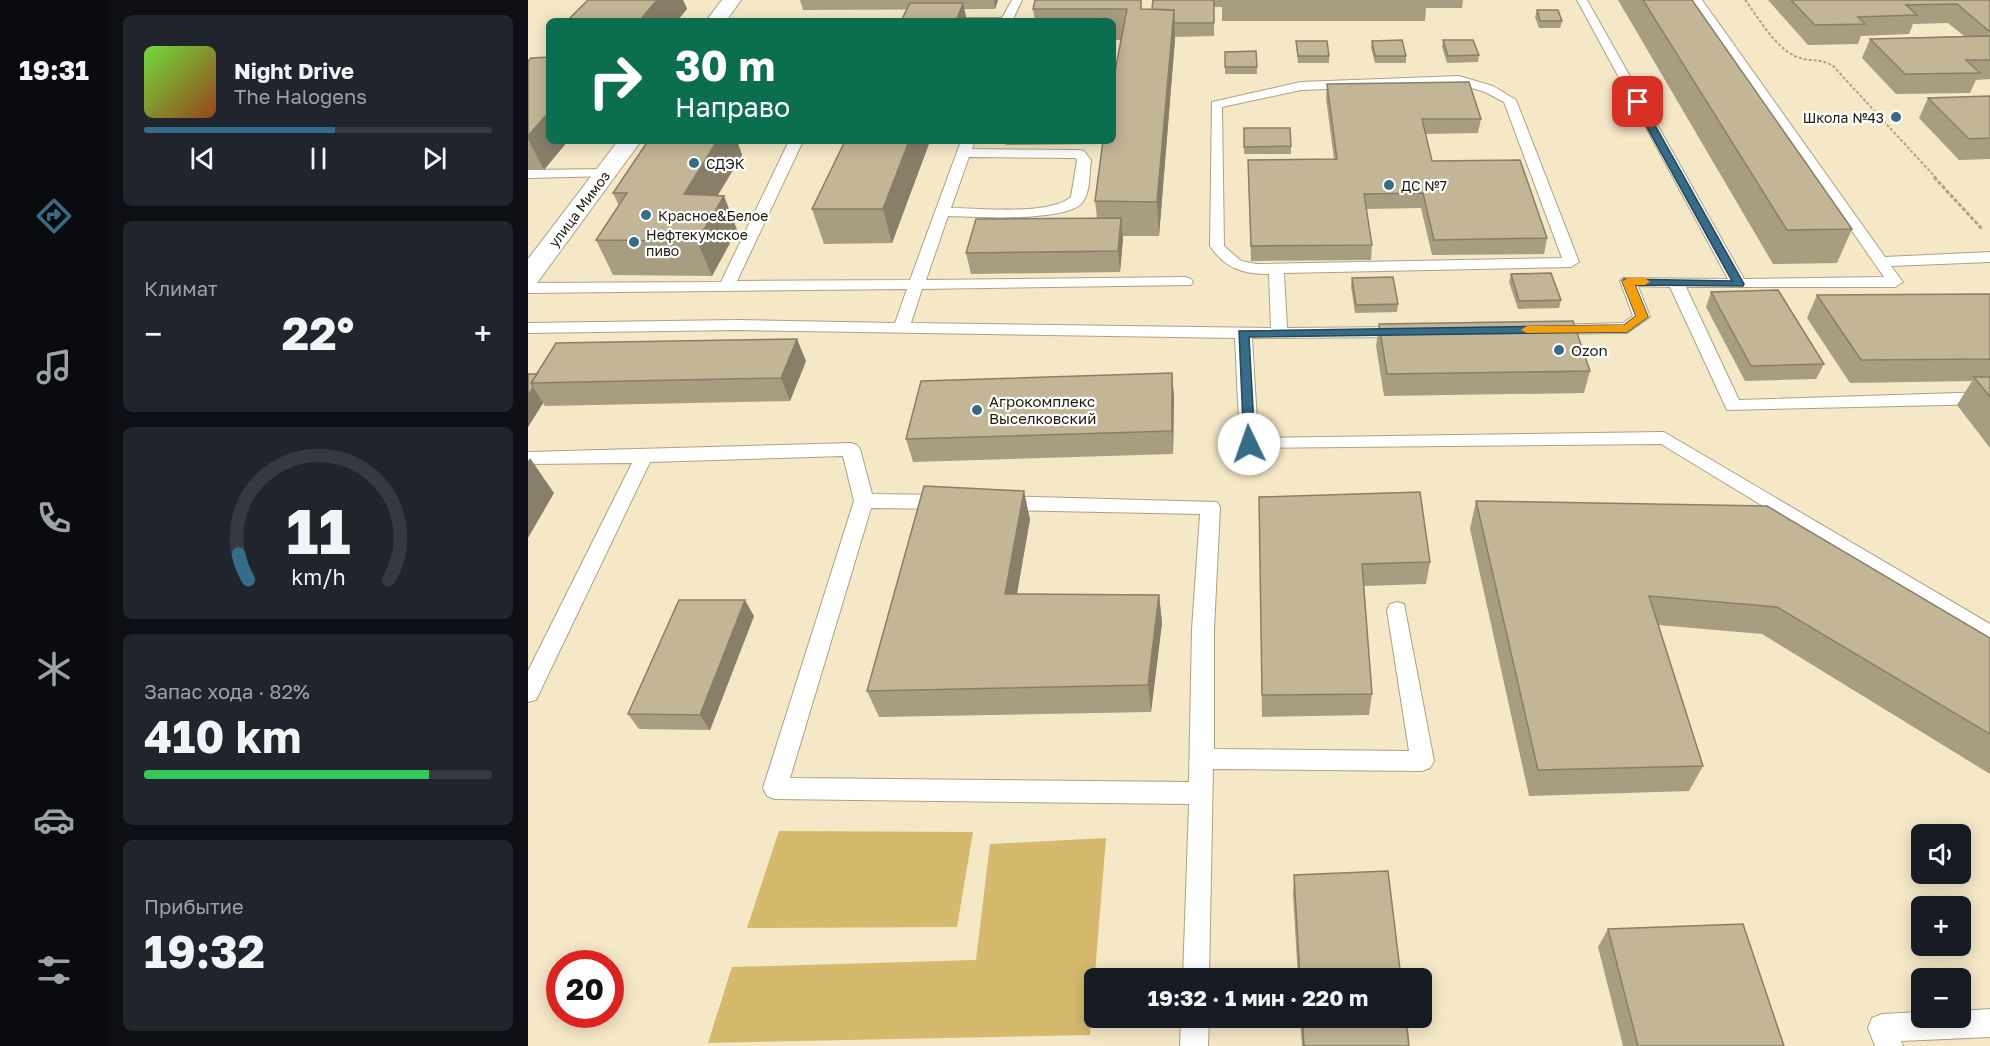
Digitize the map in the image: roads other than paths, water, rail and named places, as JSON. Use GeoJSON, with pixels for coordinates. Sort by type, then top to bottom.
{"type":"FeatureCollection","features":[{"type":"Feature","properties":{"kind":"street"},"geometry":{"type":"LineString","coordinates":[[718,18],[732,0]]}},
{"type":"Feature","properties":{"kind":"street","name":"улица Мимоз"},"geometry":{"type":"LineString","coordinates":[[528,277],[628,144]]}},
{"type":"Feature","properties":{"kind":"lane"},"geometry":{"type":"LineString","coordinates":[[1008,18],[1017,0]]}},
{"type":"Feature","properties":{"kind":"lane"},"geometry":{"type":"LineString","coordinates":[[1582,0],[1739,284]]}},
{"type":"Feature","properties":{"kind":"lane"},"geometry":{"type":"LineString","coordinates":[[1534,330],[1627,328],[1642,317],[1628,281],[1739,284],[1895,282],[1696,0]]}},
{"type":"Feature","properties":{"kind":"lane"},"geometry":{"type":"LineString","coordinates":[[1459,81],[1489,90],[1510,100],[1571,262],[1276,269],[1241,269],[1226,260],[1217,246],[1216,105],[1300,86],[1459,81]]}},
{"type":"Feature","properties":{"kind":"lane"},"geometry":{"type":"LineString","coordinates":[[727,286],[795,144]]}},
{"type":"Feature","properties":{"kind":"lane"},"geometry":{"type":"LineString","coordinates":[[901,327],[966,147],[1079,154],[1084,160],[1078,199],[1070,208],[1052,211],[943,212]]}},
{"type":"Feature","properties":{"kind":"lane"},"geometry":{"type":"LineString","coordinates":[[528,174],[607,173]]}},
{"type":"Feature","properties":{"kind":"lane"},"geometry":{"type":"LineString","coordinates":[[1881,262],[1990,257]]}},
{"type":"Feature","properties":{"kind":"lane"},"geometry":{"type":"LineString","coordinates":[[1276,269],[1279,334]]}},
{"type":"Feature","properties":{"kind":"lane"},"geometry":{"type":"LineString","coordinates":[[528,288],[1185,282]]}},
{"type":"Feature","properties":{"kind":"lane"},"geometry":{"type":"LineString","coordinates":[[1676,282],[1733,406],[1990,398]]}},
{"type":"Feature","properties":{"kind":"lane"},"geometry":{"type":"LineString","coordinates":[[528,328],[737,325],[1279,334],[1418,332]]}},
{"type":"Feature","properties":{"kind":"lane"},"geometry":{"type":"LineString","coordinates":[[1243,333],[1249,444],[1664,438],[1990,635]]}},
{"type":"Feature","properties":{"kind":"lane"},"geometry":{"type":"LineString","coordinates":[[528,458],[851,449],[864,501],[775,788],[1199,794]]}},
{"type":"Feature","properties":{"kind":"lane"},"geometry":{"type":"LineString","coordinates":[[528,693],[644,456]]}},
{"type":"Feature","properties":{"kind":"lane"},"geometry":{"type":"LineString","coordinates":[[864,501],[1210,507],[1203,629],[1196,968]]}},
{"type":"Feature","properties":{"kind":"lane"},"geometry":{"type":"LineString","coordinates":[[1202,759],[1422,761],[1397,610]]}},
{"type":"Feature","properties":{"kind":"lane"},"geometry":{"type":"LineString","coordinates":[[1888,1046],[1882,1028],[1990,1023]]}},
{"type":"Feature","properties":{"kind":"lane"},"geometry":{"type":"LineString","coordinates":[[1194,1046],[1195,1028]]}},
{"type":"Feature","properties":{"kind":"place","name":"Школа №43"},"geometry":{"type":"Point","coordinates":[1896,117]}},
{"type":"Feature","properties":{"kind":"place","name":"СДЭК"},"geometry":{"type":"Point","coordinates":[694,163]}},
{"type":"Feature","properties":{"kind":"place","name":"ДС №7"},"geometry":{"type":"Point","coordinates":[1389,185]}},
{"type":"Feature","properties":{"kind":"place","name":"Красное&Белое"},"geometry":{"type":"Point","coordinates":[646,215]}},
{"type":"Feature","properties":{"kind":"place","name":"Нефтекумское пиво"},"geometry":{"type":"Point","coordinates":[634,242]}},
{"type":"Feature","properties":{"kind":"place","name":"Ozon"},"geometry":{"type":"Point","coordinates":[1559,350]}},
{"type":"Feature","properties":{"kind":"place","name":"Агрокомплекс Выселковский"},"geometry":{"type":"Point","coordinates":[977,410]}}]}
